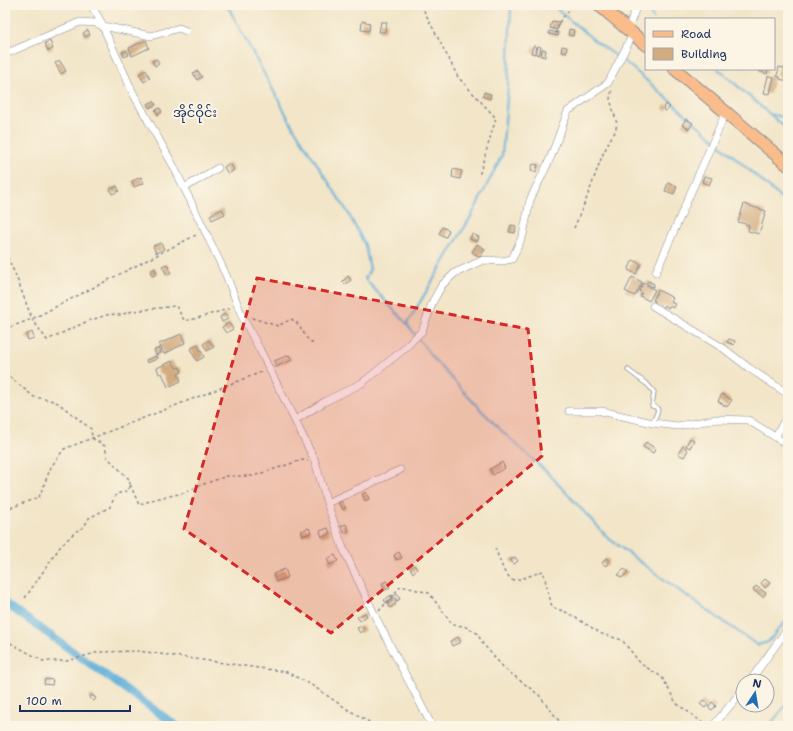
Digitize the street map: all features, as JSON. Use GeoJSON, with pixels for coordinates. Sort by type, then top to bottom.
{"type":"FeatureCollection","features":[{"type":"Feature","properties":{"kind":"main road"},"geometry":{"type":"LineString","coordinates":[[599,5],[645,44]]}},
{"type":"Feature","properties":{"kind":"main road"},"geometry":{"type":"LineString","coordinates":[[676,70],[788,165]]}},
{"type":"Feature","properties":{"kind":"street"},"geometry":{"type":"LineString","coordinates":[[91,5],[103,26],[133,93],[184,188],[205,231],[242,316],[315,461],[327,503],[343,548],[375,616],[432,726]]}},
{"type":"Feature","properties":{"kind":"street"},"geometry":{"type":"LineString","coordinates":[[295,420],[326,401],[362,383],[404,350],[422,331],[433,301],[442,285],[455,273],[483,260],[502,261],[512,259],[523,235],[530,200],[550,159],[568,111],[608,83],[631,32],[637,5]]}},
{"type":"Feature","properties":{"kind":"street"},"geometry":{"type":"LineString","coordinates":[[5,54],[80,22],[96,23],[103,26],[151,36],[179,28],[186,30]]}},
{"type":"Feature","properties":{"kind":"street"},"geometry":{"type":"LineString","coordinates":[[656,272],[726,112]]}},
{"type":"Feature","properties":{"kind":"street"},"geometry":{"type":"LineString","coordinates":[[184,188],[218,168]]}},
{"type":"Feature","properties":{"kind":"street"},"geometry":{"type":"LineString","coordinates":[[653,306],[723,348],[749,368],[788,394]]}},
{"type":"Feature","properties":{"kind":"street"},"geometry":{"type":"LineString","coordinates":[[569,411],[601,411],[653,423],[678,426],[717,419],[748,420],[788,445]]}},
{"type":"Feature","properties":{"kind":"street"},"geometry":{"type":"LineString","coordinates":[[776,437],[788,415]]}},
{"type":"Feature","properties":{"kind":"street"},"geometry":{"type":"LineString","coordinates":[[327,503],[400,470]]}},
{"type":"Feature","properties":{"kind":"street"},"geometry":{"type":"LineString","coordinates":[[756,673],[788,628]]}},
{"type":"Feature","properties":{"kind":"street"},"geometry":{"type":"LineString","coordinates":[[713,726],[735,700]]}},
{"type":"Feature","properties":{"kind":"lane"},"geometry":{"type":"LineString","coordinates":[[628,370],[648,385],[654,392],[652,406],[656,407],[658,410],[653,423]]}},
{"type":"Feature","properties":{"kind":"path"},"geometry":{"type":"LineString","coordinates":[[421,5],[458,77],[496,118],[479,176]]}},
{"type":"Feature","properties":{"kind":"path"},"geometry":{"type":"LineString","coordinates":[[556,34],[560,21],[573,5]]}},
{"type":"Feature","properties":{"kind":"path"},"geometry":{"type":"LineString","coordinates":[[574,228],[602,156],[610,138],[615,132],[617,124],[610,99],[613,81],[612,75]]}},
{"type":"Feature","properties":{"kind":"path"},"geometry":{"type":"LineString","coordinates":[[5,329],[32,319],[205,231]]}},
{"type":"Feature","properties":{"kind":"path"},"geometry":{"type":"LineString","coordinates":[[5,252],[32,319],[47,340],[88,321],[110,314],[120,315],[133,311],[176,306],[184,320],[191,320],[238,306]]}},
{"type":"Feature","properties":{"kind":"path"},"geometry":{"type":"LineString","coordinates":[[5,264],[9,261]]}},
{"type":"Feature","properties":{"kind":"path"},"geometry":{"type":"LineString","coordinates":[[242,316],[278,326],[291,319],[297,322],[309,342],[315,344]]}},
{"type":"Feature","properties":{"kind":"path"},"geometry":{"type":"LineString","coordinates":[[5,510],[39,497],[51,467],[64,449],[269,368]]}},
{"type":"Feature","properties":{"kind":"path"},"geometry":{"type":"LineString","coordinates":[[5,373],[34,397],[58,403],[91,429],[92,438]]}},
{"type":"Feature","properties":{"kind":"path"},"geometry":{"type":"LineString","coordinates":[[92,438],[105,446],[107,457],[129,479],[139,505],[155,499],[184,494],[201,485],[226,476],[253,476],[302,460],[315,461]]}},
{"type":"Feature","properties":{"kind":"path"},"geometry":{"type":"LineString","coordinates":[[26,598],[60,547],[75,532],[84,527],[89,518],[110,507],[116,494],[128,491],[130,484]]}},
{"type":"Feature","properties":{"kind":"path"},"geometry":{"type":"LineString","coordinates":[[495,548],[504,571],[512,580],[521,579],[543,571],[552,607],[568,613],[602,634],[622,640],[641,664],[662,677],[676,703],[705,725],[713,726]]}},
{"type":"Feature","properties":{"kind":"path"},"geometry":{"type":"LineString","coordinates":[[375,616],[401,586],[429,593],[453,625],[464,626],[477,633],[483,644],[505,669],[539,696],[563,726]]}},
{"type":"Feature","properties":{"kind":"path"},"geometry":{"type":"LineString","coordinates":[[5,640],[43,661],[67,661],[99,652],[139,651],[287,672],[314,686],[347,709],[376,726]]}},
{"type":"Feature","properties":{"kind":"highlighted area"},"geometry":{"type":"Polygon","coordinates":[[[257,278],[528,329],[542,456],[331,633],[184,529],[257,278]]]}},
{"type":"Feature","properties":{"kind":"building"},"geometry":{"type":"Polygon","coordinates":[[[122,5],[135,5],[124,10],[122,5]]]}},
{"type":"Feature","properties":{"kind":"building"},"geometry":{"type":"Polygon","coordinates":[[[362,21],[370,23],[369,31],[361,30],[362,21]]]}},
{"type":"Feature","properties":{"kind":"building"},"geometry":{"type":"Polygon","coordinates":[[[552,21],[559,22],[557,30],[550,28],[552,21]]]}},
{"type":"Feature","properties":{"kind":"building"},"geometry":{"type":"Polygon","coordinates":[[[381,22],[387,22],[385,32],[379,32],[381,22]]]}},
{"type":"Feature","properties":{"kind":"building"},"geometry":{"type":"Polygon","coordinates":[[[569,29],[574,30],[573,36],[568,35],[569,29]]]}},
{"type":"Feature","properties":{"kind":"building"},"geometry":{"type":"Polygon","coordinates":[[[88,30],[90,35],[85,37],[83,33],[88,30]]]}},
{"type":"Feature","properties":{"kind":"building"},"geometry":{"type":"Polygon","coordinates":[[[549,31],[559,33],[558,36],[549,34],[549,31]]]}},
{"type":"Feature","properties":{"kind":"building"},"geometry":{"type":"Polygon","coordinates":[[[146,40],[149,48],[132,56],[129,48],[146,40]]]}},
{"type":"Feature","properties":{"kind":"building"},"geometry":{"type":"Polygon","coordinates":[[[50,41],[53,49],[48,51],[45,43],[50,41]]]}},
{"type":"Feature","properties":{"kind":"building"},"geometry":{"type":"Polygon","coordinates":[[[533,46],[536,46],[535,54],[531,53],[533,46]]]}},
{"type":"Feature","properties":{"kind":"building"},"geometry":{"type":"Polygon","coordinates":[[[538,46],[541,47],[539,55],[536,54],[538,46]]]}},
{"type":"Feature","properties":{"kind":"building"},"geometry":{"type":"Polygon","coordinates":[[[562,46],[567,47],[566,53],[561,52],[562,46]]]}},
{"type":"Feature","properties":{"kind":"building"},"geometry":{"type":"Polygon","coordinates":[[[542,49],[546,50],[545,57],[541,56],[542,49]]]}},
{"type":"Feature","properties":{"kind":"building"},"geometry":{"type":"Polygon","coordinates":[[[127,50],[129,55],[124,57],[122,52],[127,50]]]}},
{"type":"Feature","properties":{"kind":"building"},"geometry":{"type":"Polygon","coordinates":[[[157,59],[159,64],[155,66],[152,61],[157,59]]]}},
{"type":"Feature","properties":{"kind":"building"},"geometry":{"type":"Polygon","coordinates":[[[60,61],[66,71],[61,74],[55,63],[60,61]]]}},
{"type":"Feature","properties":{"kind":"building"},"geometry":{"type":"Polygon","coordinates":[[[779,67],[788,69],[788,81],[780,79],[780,77],[777,76],[779,67]]]}},
{"type":"Feature","properties":{"kind":"building"},"geometry":{"type":"Polygon","coordinates":[[[146,70],[150,78],[144,82],[139,74],[146,70]]]}},
{"type":"Feature","properties":{"kind":"building"},"geometry":{"type":"Polygon","coordinates":[[[759,70],[768,70],[767,74],[759,70]]]}},
{"type":"Feature","properties":{"kind":"building"},"geometry":{"type":"Polygon","coordinates":[[[198,71],[202,77],[197,80],[193,73],[198,71]]]}},
{"type":"Feature","properties":{"kind":"building"},"geometry":{"type":"Polygon","coordinates":[[[768,76],[774,77],[770,94],[764,93],[768,76]]]}},
{"type":"Feature","properties":{"kind":"building"},"geometry":{"type":"Polygon","coordinates":[[[484,92],[491,94],[490,99],[483,97],[484,92]]]}},
{"type":"Feature","properties":{"kind":"building"},"geometry":{"type":"Polygon","coordinates":[[[154,101],[156,105],[149,108],[147,104],[154,101]]]}},
{"type":"Feature","properties":{"kind":"building"},"geometry":{"type":"Polygon","coordinates":[[[666,104],[670,107],[666,111],[663,109],[666,104]]]}},
{"type":"Feature","properties":{"kind":"building"},"geometry":{"type":"Polygon","coordinates":[[[160,108],[162,112],[158,115],[155,110],[160,108]]]}},
{"type":"Feature","properties":{"kind":"building"},"geometry":{"type":"Polygon","coordinates":[[[686,119],[693,123],[689,129],[682,125],[686,119]]]}},
{"type":"Feature","properties":{"kind":"building"},"geometry":{"type":"Polygon","coordinates":[[[230,163],[234,170],[228,174],[224,167],[230,163]]]}},
{"type":"Feature","properties":{"kind":"building"},"geometry":{"type":"Polygon","coordinates":[[[533,164],[538,165],[536,172],[531,170],[533,164]]]}},
{"type":"Feature","properties":{"kind":"building"},"geometry":{"type":"Polygon","coordinates":[[[453,169],[462,171],[460,179],[452,177],[453,169]]]}},
{"type":"Feature","properties":{"kind":"building"},"geometry":{"type":"Polygon","coordinates":[[[704,176],[712,178],[709,185],[702,182],[704,176]]]}},
{"type":"Feature","properties":{"kind":"building"},"geometry":{"type":"Polygon","coordinates":[[[141,177],[144,183],[134,187],[132,181],[141,177]]]}},
{"type":"Feature","properties":{"kind":"building"},"geometry":{"type":"Polygon","coordinates":[[[668,183],[677,186],[674,194],[665,191],[668,183]]]}},
{"type":"Feature","properties":{"kind":"building"},"geometry":{"type":"Polygon","coordinates":[[[117,186],[119,191],[112,194],[110,189],[117,186]]]}},
{"type":"Feature","properties":{"kind":"building"},"geometry":{"type":"Polygon","coordinates":[[[744,204],[766,211],[759,234],[748,231],[749,225],[738,222],[744,204]]]}},
{"type":"Feature","properties":{"kind":"building"},"geometry":{"type":"Polygon","coordinates":[[[222,209],[225,214],[212,220],[210,215],[222,209]]]}},
{"type":"Feature","properties":{"kind":"building"},"geometry":{"type":"Polygon","coordinates":[[[511,225],[516,226],[515,233],[509,232],[511,225]]]}},
{"type":"Feature","properties":{"kind":"building"},"geometry":{"type":"Polygon","coordinates":[[[442,227],[449,230],[446,237],[439,234],[442,227]]]}},
{"type":"Feature","properties":{"kind":"building"},"geometry":{"type":"Polygon","coordinates":[[[472,234],[479,237],[477,242],[470,239],[472,234]]]}},
{"type":"Feature","properties":{"kind":"building"},"geometry":{"type":"Polygon","coordinates":[[[161,243],[164,249],[156,253],[153,246],[161,243]]]}},
{"type":"Feature","properties":{"kind":"building"},"geometry":{"type":"Polygon","coordinates":[[[477,244],[485,249],[480,257],[472,252],[477,244]]]}},
{"type":"Feature","properties":{"kind":"building"},"geometry":{"type":"Polygon","coordinates":[[[633,260],[641,264],[636,274],[628,270],[633,260]]]}},
{"type":"Feature","properties":{"kind":"building"},"geometry":{"type":"Polygon","coordinates":[[[167,264],[171,273],[167,275],[162,266],[167,264]]]}},
{"type":"Feature","properties":{"kind":"building"},"geometry":{"type":"Polygon","coordinates":[[[155,268],[157,274],[152,276],[150,271],[155,268]]]}},
{"type":"Feature","properties":{"kind":"building"},"geometry":{"type":"Polygon","coordinates":[[[348,276],[351,280],[345,285],[342,282],[348,276]]]}},
{"type":"Feature","properties":{"kind":"building"},"geometry":{"type":"Polygon","coordinates":[[[632,277],[642,282],[635,296],[625,291],[632,277]]]}},
{"type":"Feature","properties":{"kind":"building"},"geometry":{"type":"Polygon","coordinates":[[[648,281],[654,284],[653,287],[646,283],[648,281]]]}},
{"type":"Feature","properties":{"kind":"building"},"geometry":{"type":"Polygon","coordinates":[[[643,283],[655,290],[649,301],[640,296],[642,293],[639,291],[643,283]]]}},
{"type":"Feature","properties":{"kind":"building"},"geometry":{"type":"Polygon","coordinates":[[[658,290],[673,298],[671,302],[675,304],[673,308],[669,306],[668,308],[664,305],[663,308],[654,304],[655,301],[653,300],[658,290]]]}},
{"type":"Feature","properties":{"kind":"building"},"geometry":{"type":"Polygon","coordinates":[[[225,314],[228,319],[222,322],[220,317],[225,314]]]}},
{"type":"Feature","properties":{"kind":"building"},"geometry":{"type":"Polygon","coordinates":[[[229,323],[233,329],[226,333],[222,327],[229,323]]]}},
{"type":"Feature","properties":{"kind":"building"},"geometry":{"type":"Polygon","coordinates":[[[32,332],[34,338],[28,340],[26,335],[32,332]]]}},
{"type":"Feature","properties":{"kind":"building"},"geometry":{"type":"Polygon","coordinates":[[[181,334],[185,343],[164,354],[159,344],[181,334]]]}},
{"type":"Feature","properties":{"kind":"building"},"geometry":{"type":"Polygon","coordinates":[[[729,339],[735,341],[734,345],[727,342],[729,339]]]}},
{"type":"Feature","properties":{"kind":"building"},"geometry":{"type":"Polygon","coordinates":[[[209,340],[214,347],[207,351],[203,344],[209,340]]]}},
{"type":"Feature","properties":{"kind":"building"},"geometry":{"type":"Polygon","coordinates":[[[198,345],[204,357],[197,361],[190,349],[198,345]]]}},
{"type":"Feature","properties":{"kind":"building"},"geometry":{"type":"Polygon","coordinates":[[[159,348],[161,353],[156,355],[154,350],[159,348]]]}},
{"type":"Feature","properties":{"kind":"building"},"geometry":{"type":"Polygon","coordinates":[[[289,355],[292,360],[276,367],[274,361],[289,355]]]}},
{"type":"Feature","properties":{"kind":"building"},"geometry":{"type":"Polygon","coordinates":[[[156,356],[157,359],[147,363],[146,360],[156,356]]]}},
{"type":"Feature","properties":{"kind":"building"},"geometry":{"type":"Polygon","coordinates":[[[172,361],[176,368],[180,367],[182,372],[178,374],[181,381],[168,387],[162,373],[159,374],[157,368],[172,361]]]}},
{"type":"Feature","properties":{"kind":"building"},"geometry":{"type":"Polygon","coordinates":[[[722,394],[732,400],[727,407],[718,401],[722,394]]]}},
{"type":"Feature","properties":{"kind":"building"},"geometry":{"type":"Polygon","coordinates":[[[690,438],[694,440],[690,448],[686,446],[690,438]]]}},
{"type":"Feature","properties":{"kind":"building"},"geometry":{"type":"Polygon","coordinates":[[[646,442],[656,449],[653,453],[643,447],[646,442]]]}},
{"type":"Feature","properties":{"kind":"building"},"geometry":{"type":"Polygon","coordinates":[[[683,446],[688,450],[684,457],[678,454],[683,446]]]}},
{"type":"Feature","properties":{"kind":"building"},"geometry":{"type":"Polygon","coordinates":[[[502,462],[505,468],[493,475],[490,469],[502,462]]]}},
{"type":"Feature","properties":{"kind":"building"},"geometry":{"type":"Polygon","coordinates":[[[366,492],[369,499],[365,501],[362,494],[366,492]]]}},
{"type":"Feature","properties":{"kind":"building"},"geometry":{"type":"Polygon","coordinates":[[[341,501],[346,508],[343,510],[338,503],[341,501]]]}},
{"type":"Feature","properties":{"kind":"building"},"geometry":{"type":"Polygon","coordinates":[[[346,524],[349,531],[344,533],[341,526],[346,524]]]}},
{"type":"Feature","properties":{"kind":"building"},"geometry":{"type":"Polygon","coordinates":[[[309,528],[311,533],[303,536],[301,531],[309,528]]]}},
{"type":"Feature","properties":{"kind":"building"},"geometry":{"type":"Polygon","coordinates":[[[328,528],[330,534],[322,537],[320,531],[328,528]]]}},
{"type":"Feature","properties":{"kind":"building"},"geometry":{"type":"Polygon","coordinates":[[[399,552],[402,558],[396,560],[394,555],[399,552]]]}},
{"type":"Feature","properties":{"kind":"building"},"geometry":{"type":"Polygon","coordinates":[[[335,555],[338,561],[330,565],[327,559],[335,555]]]}},
{"type":"Feature","properties":{"kind":"building"},"geometry":{"type":"Polygon","coordinates":[[[515,557],[518,561],[514,564],[510,560],[515,557]]]}},
{"type":"Feature","properties":{"kind":"building"},"geometry":{"type":"Polygon","coordinates":[[[606,558],[610,561],[606,566],[602,563],[606,558]]]}},
{"type":"Feature","properties":{"kind":"building"},"geometry":{"type":"Polygon","coordinates":[[[414,565],[417,569],[413,573],[410,568],[414,565]]]}},
{"type":"Feature","properties":{"kind":"building"},"geometry":{"type":"Polygon","coordinates":[[[285,569],[288,577],[276,582],[273,574],[285,569]]]}},
{"type":"Feature","properties":{"kind":"building"},"geometry":{"type":"Polygon","coordinates":[[[624,569],[628,572],[622,578],[618,575],[624,569]]]}},
{"type":"Feature","properties":{"kind":"building"},"geometry":{"type":"Polygon","coordinates":[[[765,579],[770,583],[765,588],[761,583],[765,579]]]}},
{"type":"Feature","properties":{"kind":"building"},"geometry":{"type":"Polygon","coordinates":[[[387,581],[390,587],[385,590],[382,583],[387,581]]]}},
{"type":"Feature","properties":{"kind":"building"},"geometry":{"type":"Polygon","coordinates":[[[756,586],[766,593],[763,597],[753,590],[756,586]]]}},
{"type":"Feature","properties":{"kind":"building"},"geometry":{"type":"Polygon","coordinates":[[[397,594],[400,599],[397,601],[393,596],[397,594]]]}},
{"type":"Feature","properties":{"kind":"building"},"geometry":{"type":"Polygon","coordinates":[[[391,595],[393,599],[386,603],[384,600],[391,595]]]}},
{"type":"Feature","properties":{"kind":"building"},"geometry":{"type":"Polygon","coordinates":[[[394,600],[396,604],[390,608],[388,604],[394,600]]]}},
{"type":"Feature","properties":{"kind":"building"},"geometry":{"type":"Polygon","coordinates":[[[365,613],[367,616],[360,621],[357,617],[365,613]]]}},
{"type":"Feature","properties":{"kind":"building"},"geometry":{"type":"Polygon","coordinates":[[[362,626],[365,630],[360,633],[357,628],[362,626]]]}},
{"type":"Feature","properties":{"kind":"building"},"geometry":{"type":"Polygon","coordinates":[[[458,637],[461,642],[452,646],[450,641],[458,637]]]}},
{"type":"Feature","properties":{"kind":"building"},"geometry":{"type":"Polygon","coordinates":[[[45,679],[53,680],[52,685],[44,684],[45,679]]]}},
{"type":"Feature","properties":{"kind":"building"},"geometry":{"type":"Polygon","coordinates":[[[91,695],[96,698],[94,701],[89,698],[91,695]]]}},
{"type":"Feature","properties":{"kind":"building"},"geometry":{"type":"Polygon","coordinates":[[[703,700],[708,704],[705,708],[700,704],[703,700]]]}},
{"type":"Feature","properties":{"kind":"building"},"geometry":{"type":"Polygon","coordinates":[[[712,702],[716,706],[712,710],[708,707],[712,702]]]}},
{"type":"Feature","properties":{"kind":"waterway"},"geometry":{"type":"LineString","coordinates":[[227,5],[292,125],[347,211],[365,245],[370,269],[365,279],[407,324],[433,358],[477,406],[550,475],[608,538],[677,589],[757,645],[768,642],[788,619]]}},
{"type":"Feature","properties":{"kind":"waterway"},"geometry":{"type":"LineString","coordinates":[[407,324],[473,213],[502,155],[508,87],[511,5]]}},
{"type":"Feature","properties":{"kind":"waterway"},"geometry":{"type":"LineString","coordinates":[[552,5],[595,41],[629,65],[788,204]]}},
{"type":"Feature","properties":{"kind":"waterway"},"geometry":{"type":"LineString","coordinates":[[644,5],[653,18]]}},
{"type":"Feature","properties":{"kind":"waterway"},"geometry":{"type":"LineString","coordinates":[[719,70],[788,130]]}},
{"type":"Feature","properties":{"kind":"waterway"},"geometry":{"type":"LineString","coordinates":[[770,114],[788,118]]}},
{"type":"Feature","properties":{"kind":"waterway"},"geometry":{"type":"LineString","coordinates":[[5,603],[177,726]]}},
{"type":"Feature","properties":{"kind":"waterway"},"geometry":{"type":"LineString","coordinates":[[769,726],[788,702]]}},
{"type":"Feature","properties":{"kind":"district","name":"အိုင်ဝိုင်း"},"geometry":{"type":"Point","coordinates":[195,112]}}]}
